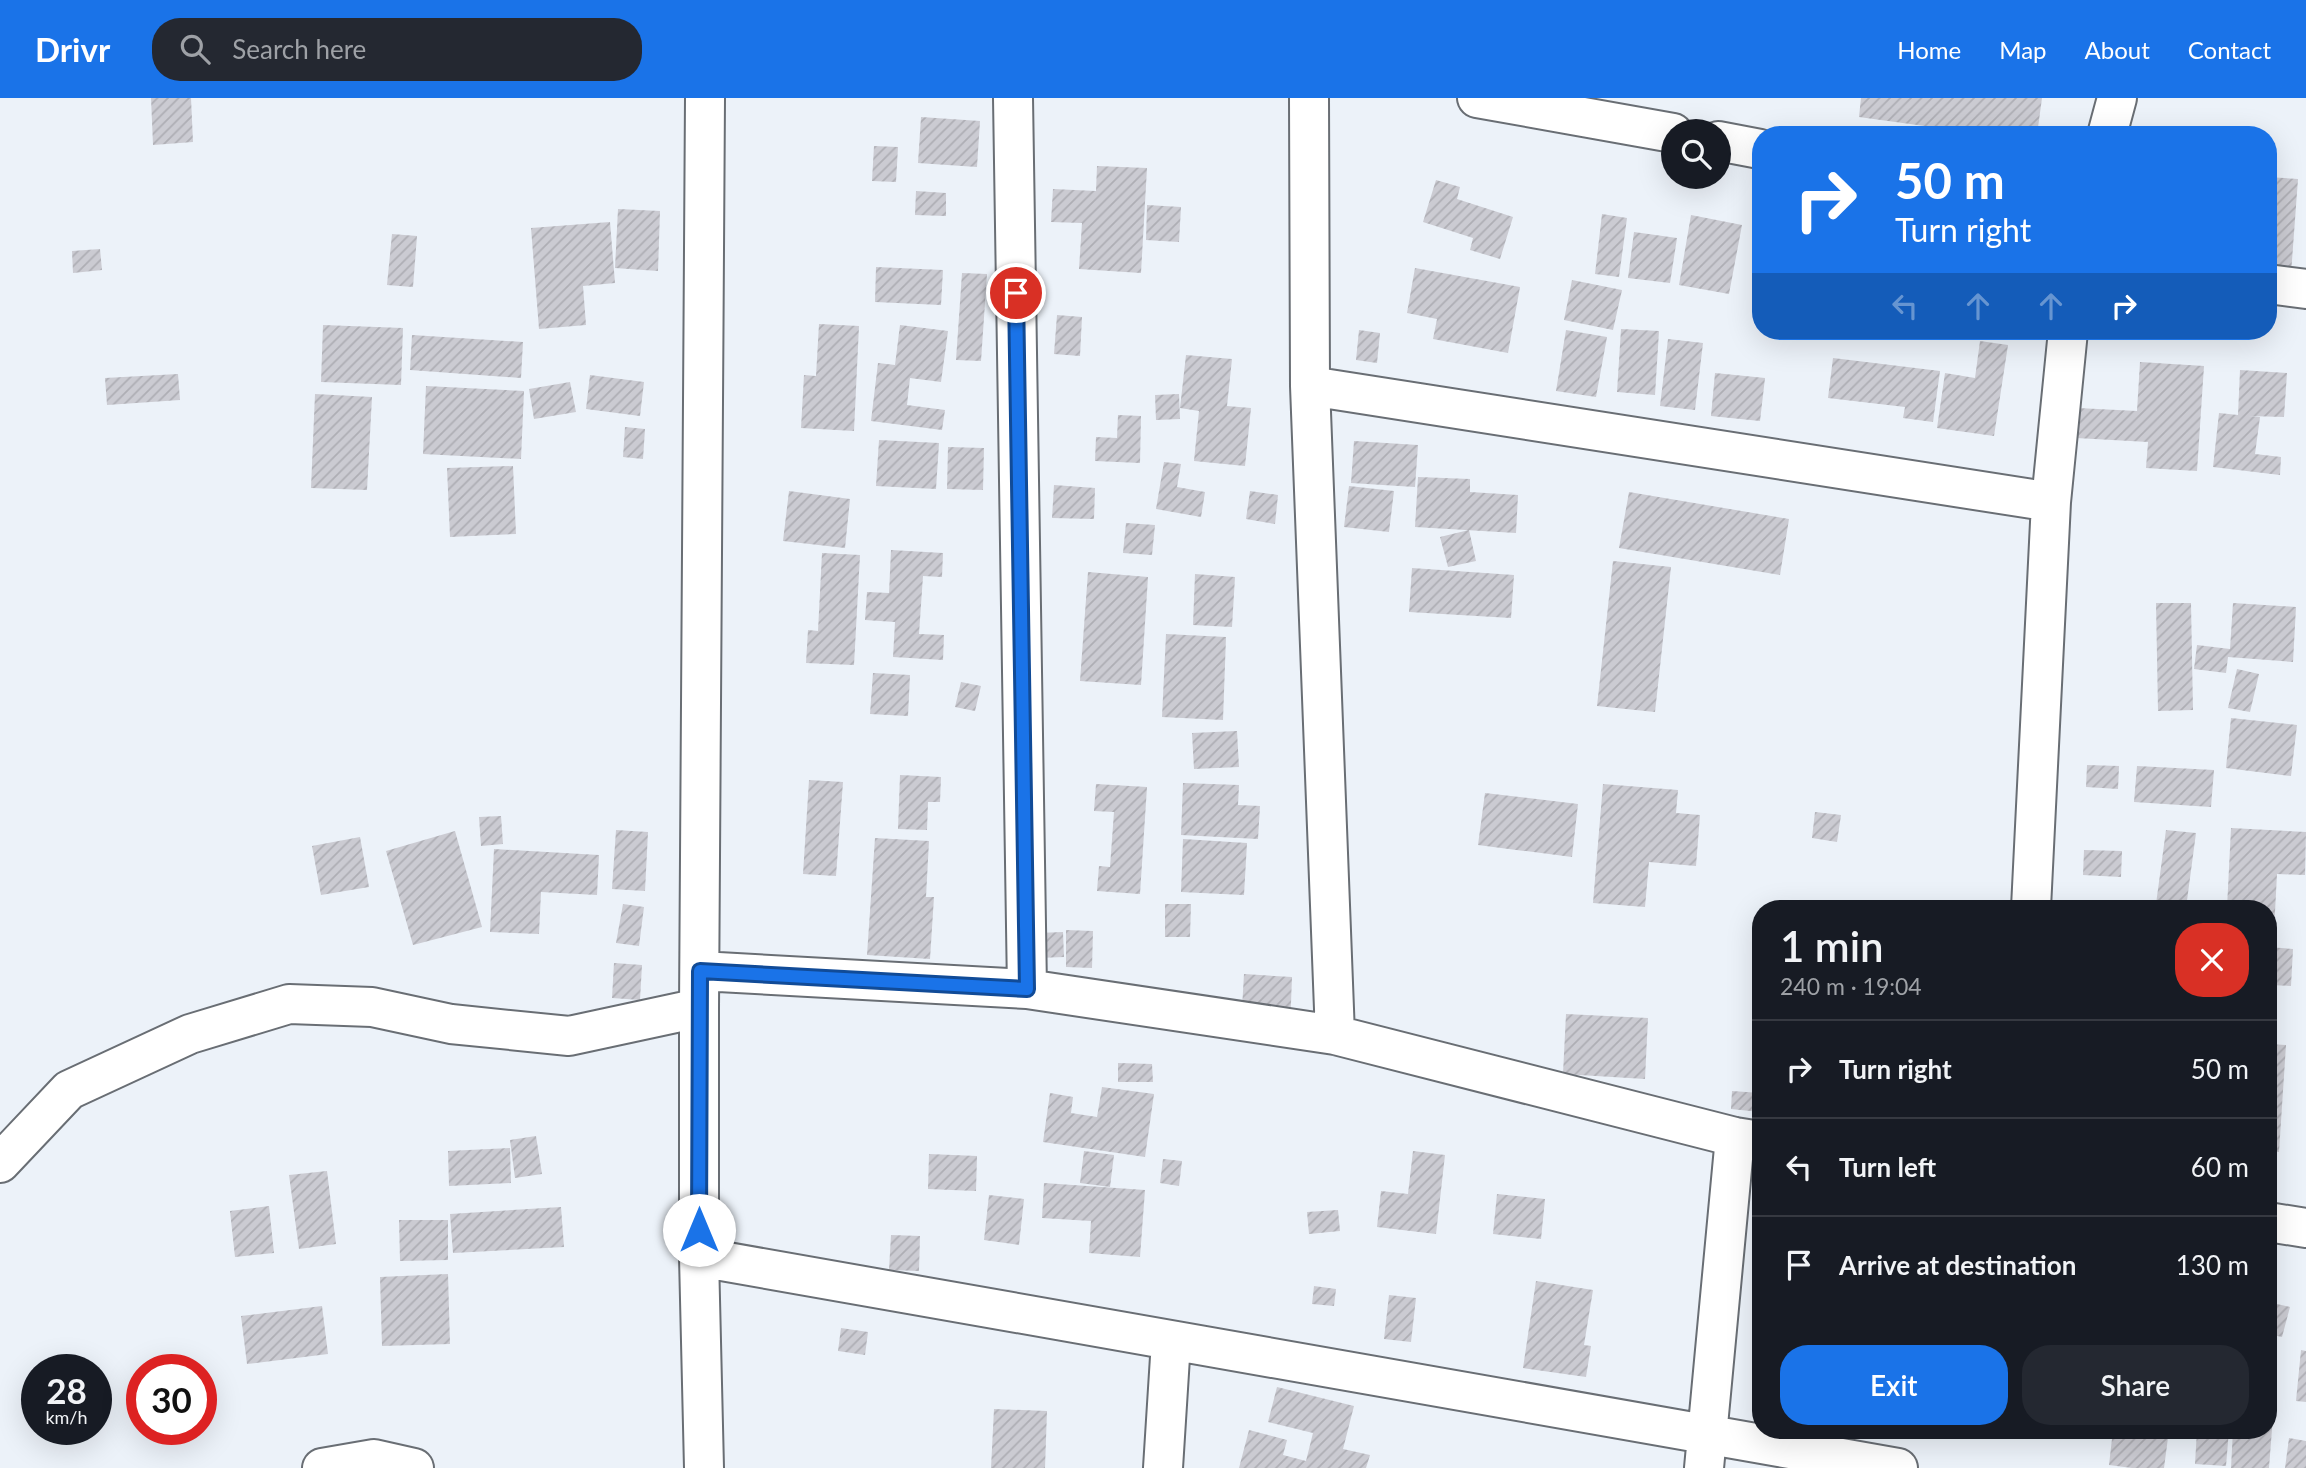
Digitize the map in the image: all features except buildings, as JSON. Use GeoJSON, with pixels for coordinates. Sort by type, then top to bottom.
{"type":"FeatureCollection","features":[{"type":"Feature","properties":{"kind":"street"},"geometry":{"type":"LineString","coordinates":[[704,1468],[699,1257],[699,1008],[705,98]]}},
{"type":"Feature","properties":{"kind":"street"},"geometry":{"type":"LineString","coordinates":[[1013,98],[1027,989]]}},
{"type":"Feature","properties":{"kind":"street"},"geometry":{"type":"LineString","coordinates":[[1309,98],[1310,386],[1335,1035]]}},
{"type":"Feature","properties":{"kind":"street"},"geometry":{"type":"LineString","coordinates":[[1478,98],[1661,131]]}},
{"type":"Feature","properties":{"kind":"street"},"geometry":{"type":"LineString","coordinates":[[2109,126],[2117,98]]}},
{"type":"Feature","properties":{"kind":"street"},"geometry":{"type":"LineString","coordinates":[[1731,143],[1752,147]]}},
{"type":"Feature","properties":{"kind":"street"},"geometry":{"type":"LineString","coordinates":[[2277,285],[2306,289]]}},
{"type":"Feature","properties":{"kind":"street"},"geometry":{"type":"LineString","coordinates":[[2031,900],[2051,502],[2067,340]]}},
{"type":"Feature","properties":{"kind":"street"},"geometry":{"type":"LineString","coordinates":[[1310,386],[2051,502]]}},
{"type":"Feature","properties":{"kind":"street"},"geometry":{"type":"LineString","coordinates":[[700,971],[1027,989],[1335,1035],[1748,1139],[1705,1451]]}},
{"type":"Feature","properties":{"kind":"street"},"geometry":{"type":"LineString","coordinates":[[0,1163],[69,1090],[190,1034],[289,1004],[372,1007],[451,1024],[569,1036],[699,1008]]}},
{"type":"Feature","properties":{"kind":"street"},"geometry":{"type":"LineString","coordinates":[[2277,1223],[2306,1228]]}},
{"type":"Feature","properties":{"kind":"street"},"geometry":{"type":"LineString","coordinates":[[699,1257],[1171,1341],[1705,1451],[1898,1468]]}},
{"type":"Feature","properties":{"kind":"street"},"geometry":{"type":"LineString","coordinates":[[1163,1468],[1171,1341]]}},
{"type":"Feature","properties":{"kind":"street"},"geometry":{"type":"LineString","coordinates":[[322,1468],[374,1459],[414,1468]]}},
{"type":"Feature","properties":{"kind":"route"},"geometry":{"type":"LineString","coordinates":[[699,1230],[700,971],[1027,989],[1016,293]]}}]}
